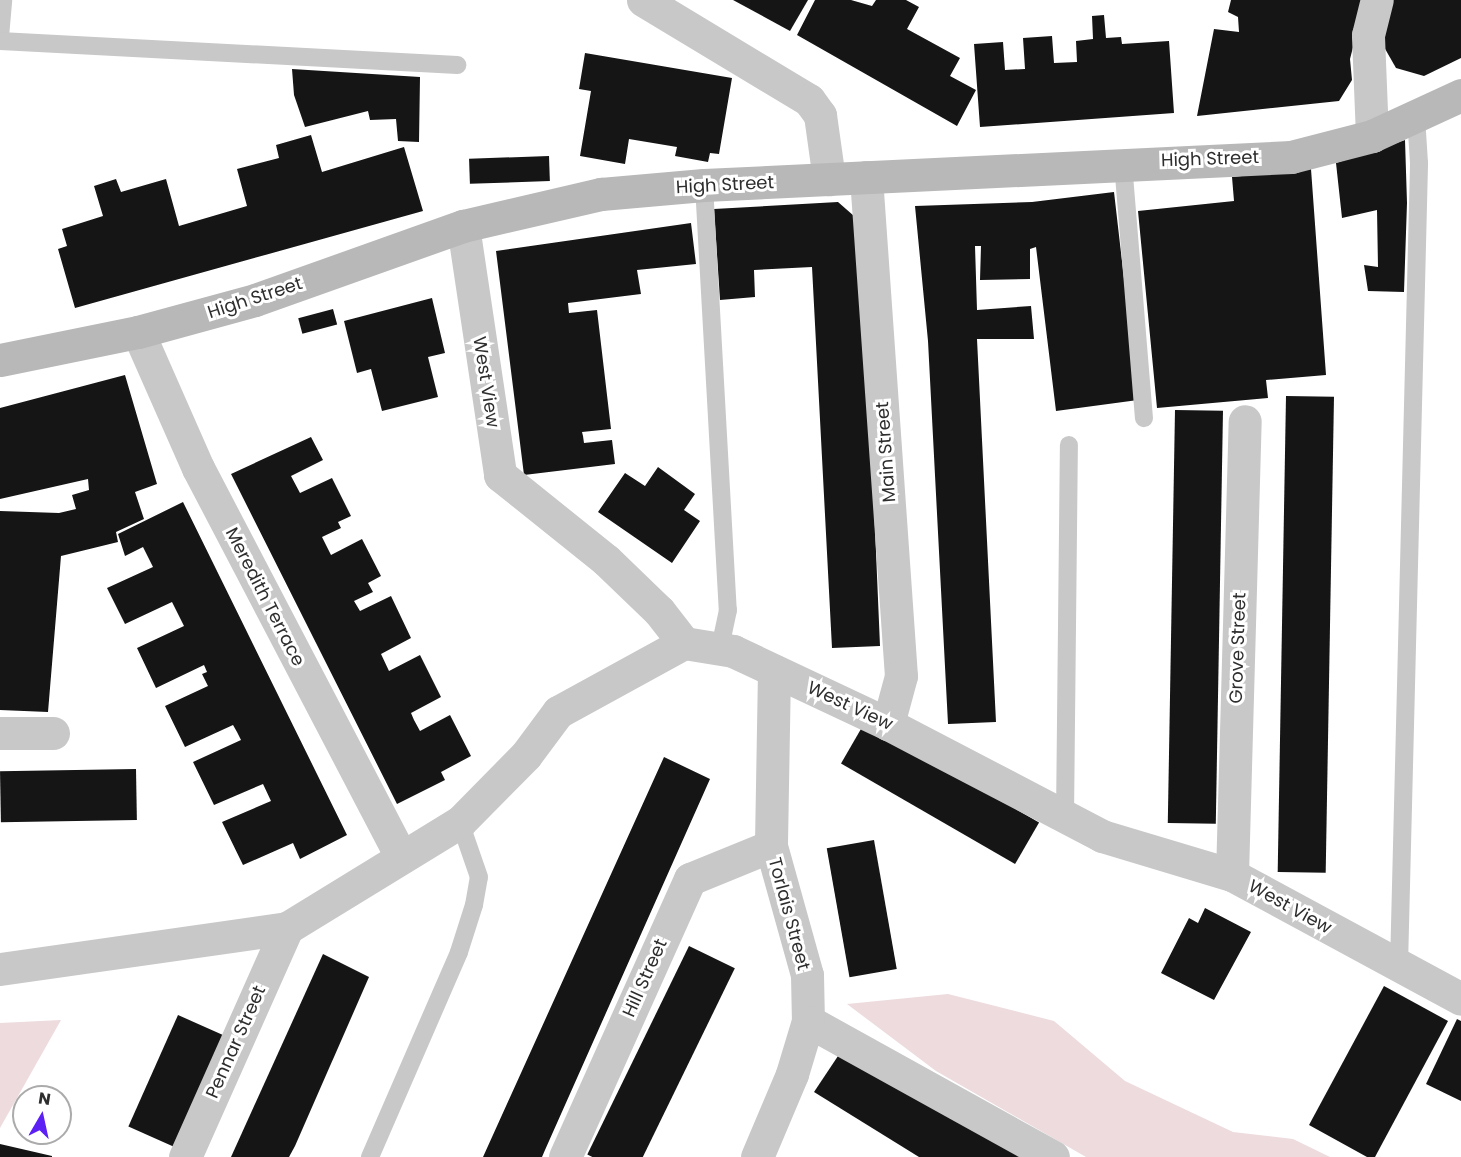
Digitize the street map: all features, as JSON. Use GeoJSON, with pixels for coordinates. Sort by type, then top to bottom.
{"type":"FeatureCollection","features":[{"type":"Feature","properties":{"kind":"street"},"geometry":{"type":"LineString","coordinates":[[643,0],[809,100],[820,115],[829,179]]}},
{"type":"Feature","properties":{"kind":"street"},"geometry":{"type":"LineString","coordinates":[[1372,136],[1368,35],[1377,0]]}},
{"type":"Feature","properties":{"kind":"street","name":"High Street"},"geometry":{"type":"LineString","coordinates":[[0,360],[138,332],[255,300],[463,226],[601,194],[704,185],[1123,163],[1291,157],[1372,136],[1461,95]]}},
{"type":"Feature","properties":{"kind":"street","name":"Main Street"},"geometry":{"type":"LineString","coordinates":[[866,177],[901,676],[888,724]]}},
{"type":"Feature","properties":{"kind":"street","name":"West View"},"geometry":{"type":"LineString","coordinates":[[463,226],[500,475],[606,560],[659,611],[684,643],[720,649],[774,671],[888,724],[1102,837],[1232,875],[1461,999]]}},
{"type":"Feature","properties":{"kind":"street","name":"Meredith Terrace"},"geometry":{"type":"LineString","coordinates":[[138,332],[198,468],[401,857]]}},
{"type":"Feature","properties":{"kind":"street","name":"Grove Street"},"geometry":{"type":"LineString","coordinates":[[1232,875],[1245,422]]}},
{"type":"Feature","properties":{"kind":"street"},"geometry":{"type":"LineString","coordinates":[[0,969],[287,928],[460,822],[526,755],[558,712],[684,643]]}},
{"type":"Feature","properties":{"kind":"street","name":"Torlais Street"},"geometry":{"type":"LineString","coordinates":[[757,1157],[792,1074],[808,1021],[807,975],[771,846],[774,671]]}},
{"type":"Feature","properties":{"kind":"street"},"geometry":{"type":"LineString","coordinates":[[0,733],[53,733]]}},
{"type":"Feature","properties":{"kind":"street","name":"Hill Street"},"geometry":{"type":"LineString","coordinates":[[565,1157],[690,879],[771,846]]}},
{"type":"Feature","properties":{"kind":"street","name":"Pennar Street"},"geometry":{"type":"LineString","coordinates":[[185,1157],[287,928]]}},
{"type":"Feature","properties":{"kind":"street"},"geometry":{"type":"LineString","coordinates":[[808,1021],[1053,1157]]}},
{"type":"Feature","properties":{"kind":"lane"},"geometry":{"type":"LineString","coordinates":[[3,0],[0,39],[457,65]]}},
{"type":"Feature","properties":{"kind":"lane"},"geometry":{"type":"LineString","coordinates":[[1399,966],[1419,163],[1416,117]]}},
{"type":"Feature","properties":{"kind":"lane"},"geometry":{"type":"LineString","coordinates":[[1123,163],[1144,418]]}},
{"type":"Feature","properties":{"kind":"lane"},"geometry":{"type":"LineString","coordinates":[[704,185],[728,610],[720,649]]}},
{"type":"Feature","properties":{"kind":"lane"},"geometry":{"type":"LineString","coordinates":[[1065,817],[1069,444]]}},
{"type":"Feature","properties":{"kind":"lane"},"geometry":{"type":"LineString","coordinates":[[370,1157],[459,952],[474,905],[479,877],[460,822]]}},
{"type":"Feature","properties":{"kind":"shaded area"},"geometry":{"type":"Polygon","coordinates":[[[948,994],[1054,1021],[1125,1081],[1233,1132],[1293,1139],[1330,1157],[1086,1157],[936,1071],[847,1004],[948,994]]]}},
{"type":"Feature","properties":{"kind":"shaded area"},"geometry":{"type":"Polygon","coordinates":[[[61,1020],[24,1085],[12,1085],[12,1107],[0,1128],[0,1023],[61,1020]]]}},
{"type":"Feature","properties":{"kind":"building"},"geometry":{"type":"Polygon","coordinates":[[[733,0],[808,0],[790,31],[733,0]]]}},
{"type":"Feature","properties":{"kind":"building"},"geometry":{"type":"Polygon","coordinates":[[[815,0],[851,0],[872,6],[876,0],[906,0],[919,7],[907,29],[960,58],[950,76],[976,90],[957,126],[797,35],[815,0]]]}},
{"type":"Feature","properties":{"kind":"building"},"geometry":{"type":"Polygon","coordinates":[[[1231,0],[1365,0],[1350,59],[1352,80],[1339,101],[1197,116],[1214,29],[1239,32],[1238,17],[1228,12],[1231,0]]]}},
{"type":"Feature","properties":{"kind":"building"},"geometry":{"type":"Polygon","coordinates":[[[1390,0],[1461,0],[1461,58],[1424,76],[1396,68],[1380,40],[1390,0]]]}},
{"type":"Feature","properties":{"kind":"building"},"geometry":{"type":"Polygon","coordinates":[[[1104,15],[1106,38],[1121,37],[1122,44],[1169,41],[1174,113],[980,127],[974,44],[1003,42],[1005,70],[1025,69],[1023,38],[1052,36],[1054,63],[1077,62],[1076,41],[1093,39],[1092,16],[1104,15]]]}},
{"type":"Feature","properties":{"kind":"building"},"geometry":{"type":"Polygon","coordinates":[[[585,53],[732,78],[719,154],[710,153],[708,162],[675,156],[677,147],[629,139],[625,164],[580,156],[591,91],[579,89],[585,53]]]}},
{"type":"Feature","properties":{"kind":"building"},"geometry":{"type":"Polygon","coordinates":[[[292,69],[420,77],[419,142],[398,141],[396,119],[370,120],[368,111],[305,127],[294,95],[292,69]]]}},
{"type":"Feature","properties":{"kind":"building"},"geometry":{"type":"Polygon","coordinates":[[[311,135],[322,172],[404,147],[423,211],[75,308],[58,249],[67,246],[62,229],[103,216],[94,186],[116,179],[121,192],[166,179],[179,226],[247,206],[237,169],[279,158],[276,145],[311,135]]]}},
{"type":"Feature","properties":{"kind":"building"},"geometry":{"type":"Polygon","coordinates":[[[1405,140],[1407,203],[1404,292],[1368,291],[1364,265],[1378,267],[1377,210],[1342,218],[1336,163],[1405,140]]]}},
{"type":"Feature","properties":{"kind":"building"},"geometry":{"type":"Polygon","coordinates":[[[549,156],[550,181],[470,184],[469,159],[549,156]]]}},
{"type":"Feature","properties":{"kind":"building"},"geometry":{"type":"Polygon","coordinates":[[[1311,169],[1326,375],[1266,380],[1268,398],[1157,408],[1138,211],[1234,201],[1232,177],[1311,169]]]}},
{"type":"Feature","properties":{"kind":"building"},"geometry":{"type":"Polygon","coordinates":[[[1114,192],[1138,400],[1056,411],[1036,247],[1030,249],[1030,279],[980,280],[981,246],[975,246],[977,310],[1031,306],[1034,339],[977,339],[996,722],[948,724],[928,341],[915,206],[1032,202],[1114,192]]]}},
{"type":"Feature","properties":{"kind":"building"},"geometry":{"type":"Polygon","coordinates":[[[838,202],[862,223],[880,646],[832,648],[812,267],[754,270],[755,297],[720,300],[714,209],[838,202]]]}},
{"type":"Feature","properties":{"kind":"building"},"geometry":{"type":"Polygon","coordinates":[[[691,223],[696,264],[637,270],[641,294],[568,303],[569,313],[597,310],[611,429],[582,432],[584,443],[612,440],[615,464],[524,475],[496,251],[691,223]]]}},
{"type":"Feature","properties":{"kind":"building"},"geometry":{"type":"Polygon","coordinates":[[[432,298],[445,353],[428,357],[438,397],[382,411],[371,369],[357,373],[344,321],[432,298]]]}},
{"type":"Feature","properties":{"kind":"building"},"geometry":{"type":"Polygon","coordinates":[[[333,309],[337,324],[302,334],[298,318],[333,309]]]}},
{"type":"Feature","properties":{"kind":"building"},"geometry":{"type":"Polygon","coordinates":[[[125,375],[157,484],[135,492],[144,519],[116,532],[118,542],[61,556],[48,712],[0,710],[0,511],[59,513],[76,509],[72,495],[89,490],[88,479],[0,499],[0,408],[125,375]]]}},
{"type":"Feature","properties":{"kind":"building"},"geometry":{"type":"Polygon","coordinates":[[[1286,396],[1334,397],[1326,873],[1278,872],[1286,396]]]}},
{"type":"Feature","properties":{"kind":"building"},"geometry":{"type":"Polygon","coordinates":[[[1175,410],[1223,411],[1216,824],[1168,823],[1175,410]]]}},
{"type":"Feature","properties":{"kind":"building"},"geometry":{"type":"Polygon","coordinates":[[[311,437],[323,460],[291,476],[300,493],[332,478],[351,516],[338,522],[341,528],[322,537],[331,555],[362,539],[381,576],[368,583],[373,592],[354,601],[360,611],[391,596],[411,638],[381,654],[389,671],[420,655],[441,697],[411,713],[414,720],[420,731],[450,715],[471,756],[441,772],[445,780],[397,804],[231,474],[311,437]]]}},
{"type":"Feature","properties":{"kind":"building"},"geometry":{"type":"Polygon","coordinates":[[[658,467],[695,494],[684,510],[700,521],[672,563],[598,512],[625,473],[645,486],[658,467]]]}},
{"type":"Feature","properties":{"kind":"building"},"geometry":{"type":"Polygon","coordinates":[[[183,502],[347,835],[300,859],[293,843],[243,865],[222,822],[271,801],[263,784],[214,805],[193,762],[241,740],[233,725],[185,747],[165,706],[208,686],[202,674],[207,672],[204,665],[156,688],[137,648],[184,626],[172,602],[125,624],[107,588],[153,567],[143,547],[125,556],[118,534],[183,502]]]}},
{"type":"Feature","properties":{"kind":"building"},"geometry":{"type":"Polygon","coordinates":[[[865,722],[1039,822],[1015,864],[841,764],[865,722]]]}},
{"type":"Feature","properties":{"kind":"building"},"geometry":{"type":"Polygon","coordinates":[[[664,757],[710,779],[542,1157],[483,1157],[664,757]]]}},
{"type":"Feature","properties":{"kind":"building"},"geometry":{"type":"Polygon","coordinates":[[[136,769],[137,820],[1,822],[0,771],[136,769]]]}},
{"type":"Feature","properties":{"kind":"building"},"geometry":{"type":"Polygon","coordinates":[[[874,840],[897,969],[849,977],[827,848],[874,840]]]}},
{"type":"Feature","properties":{"kind":"building"},"geometry":{"type":"Polygon","coordinates":[[[1205,908],[1251,932],[1214,1000],[1161,973],[1189,918],[1198,923],[1205,908]]]}},
{"type":"Feature","properties":{"kind":"building"},"geometry":{"type":"Polygon","coordinates":[[[689,946],[735,968],[643,1157],[592,1157],[587,1155],[689,946]]]}},
{"type":"Feature","properties":{"kind":"building"},"geometry":{"type":"Polygon","coordinates":[[[323,954],[369,977],[295,1146],[289,1157],[231,1157],[323,954]]]}},
{"type":"Feature","properties":{"kind":"building"},"geometry":{"type":"Polygon","coordinates":[[[1384,986],[1448,1021],[1375,1157],[1367,1157],[1309,1125],[1384,986]]]}},
{"type":"Feature","properties":{"kind":"building"},"geometry":{"type":"Polygon","coordinates":[[[178,1015],[225,1036],[175,1147],[128,1126],[178,1015]]]}},
{"type":"Feature","properties":{"kind":"building"},"geometry":{"type":"Polygon","coordinates":[[[1457,1019],[1461,1021],[1461,1101],[1426,1084],[1457,1019]]]}},
{"type":"Feature","properties":{"kind":"building"},"geometry":{"type":"Polygon","coordinates":[[[842,1050],[1022,1157],[919,1157],[814,1092],[842,1050]]]}},
{"type":"Feature","properties":{"kind":"building"},"geometry":{"type":"Polygon","coordinates":[[[0,1144],[52,1156],[52,1157],[0,1157],[0,1144]]]}}]}
